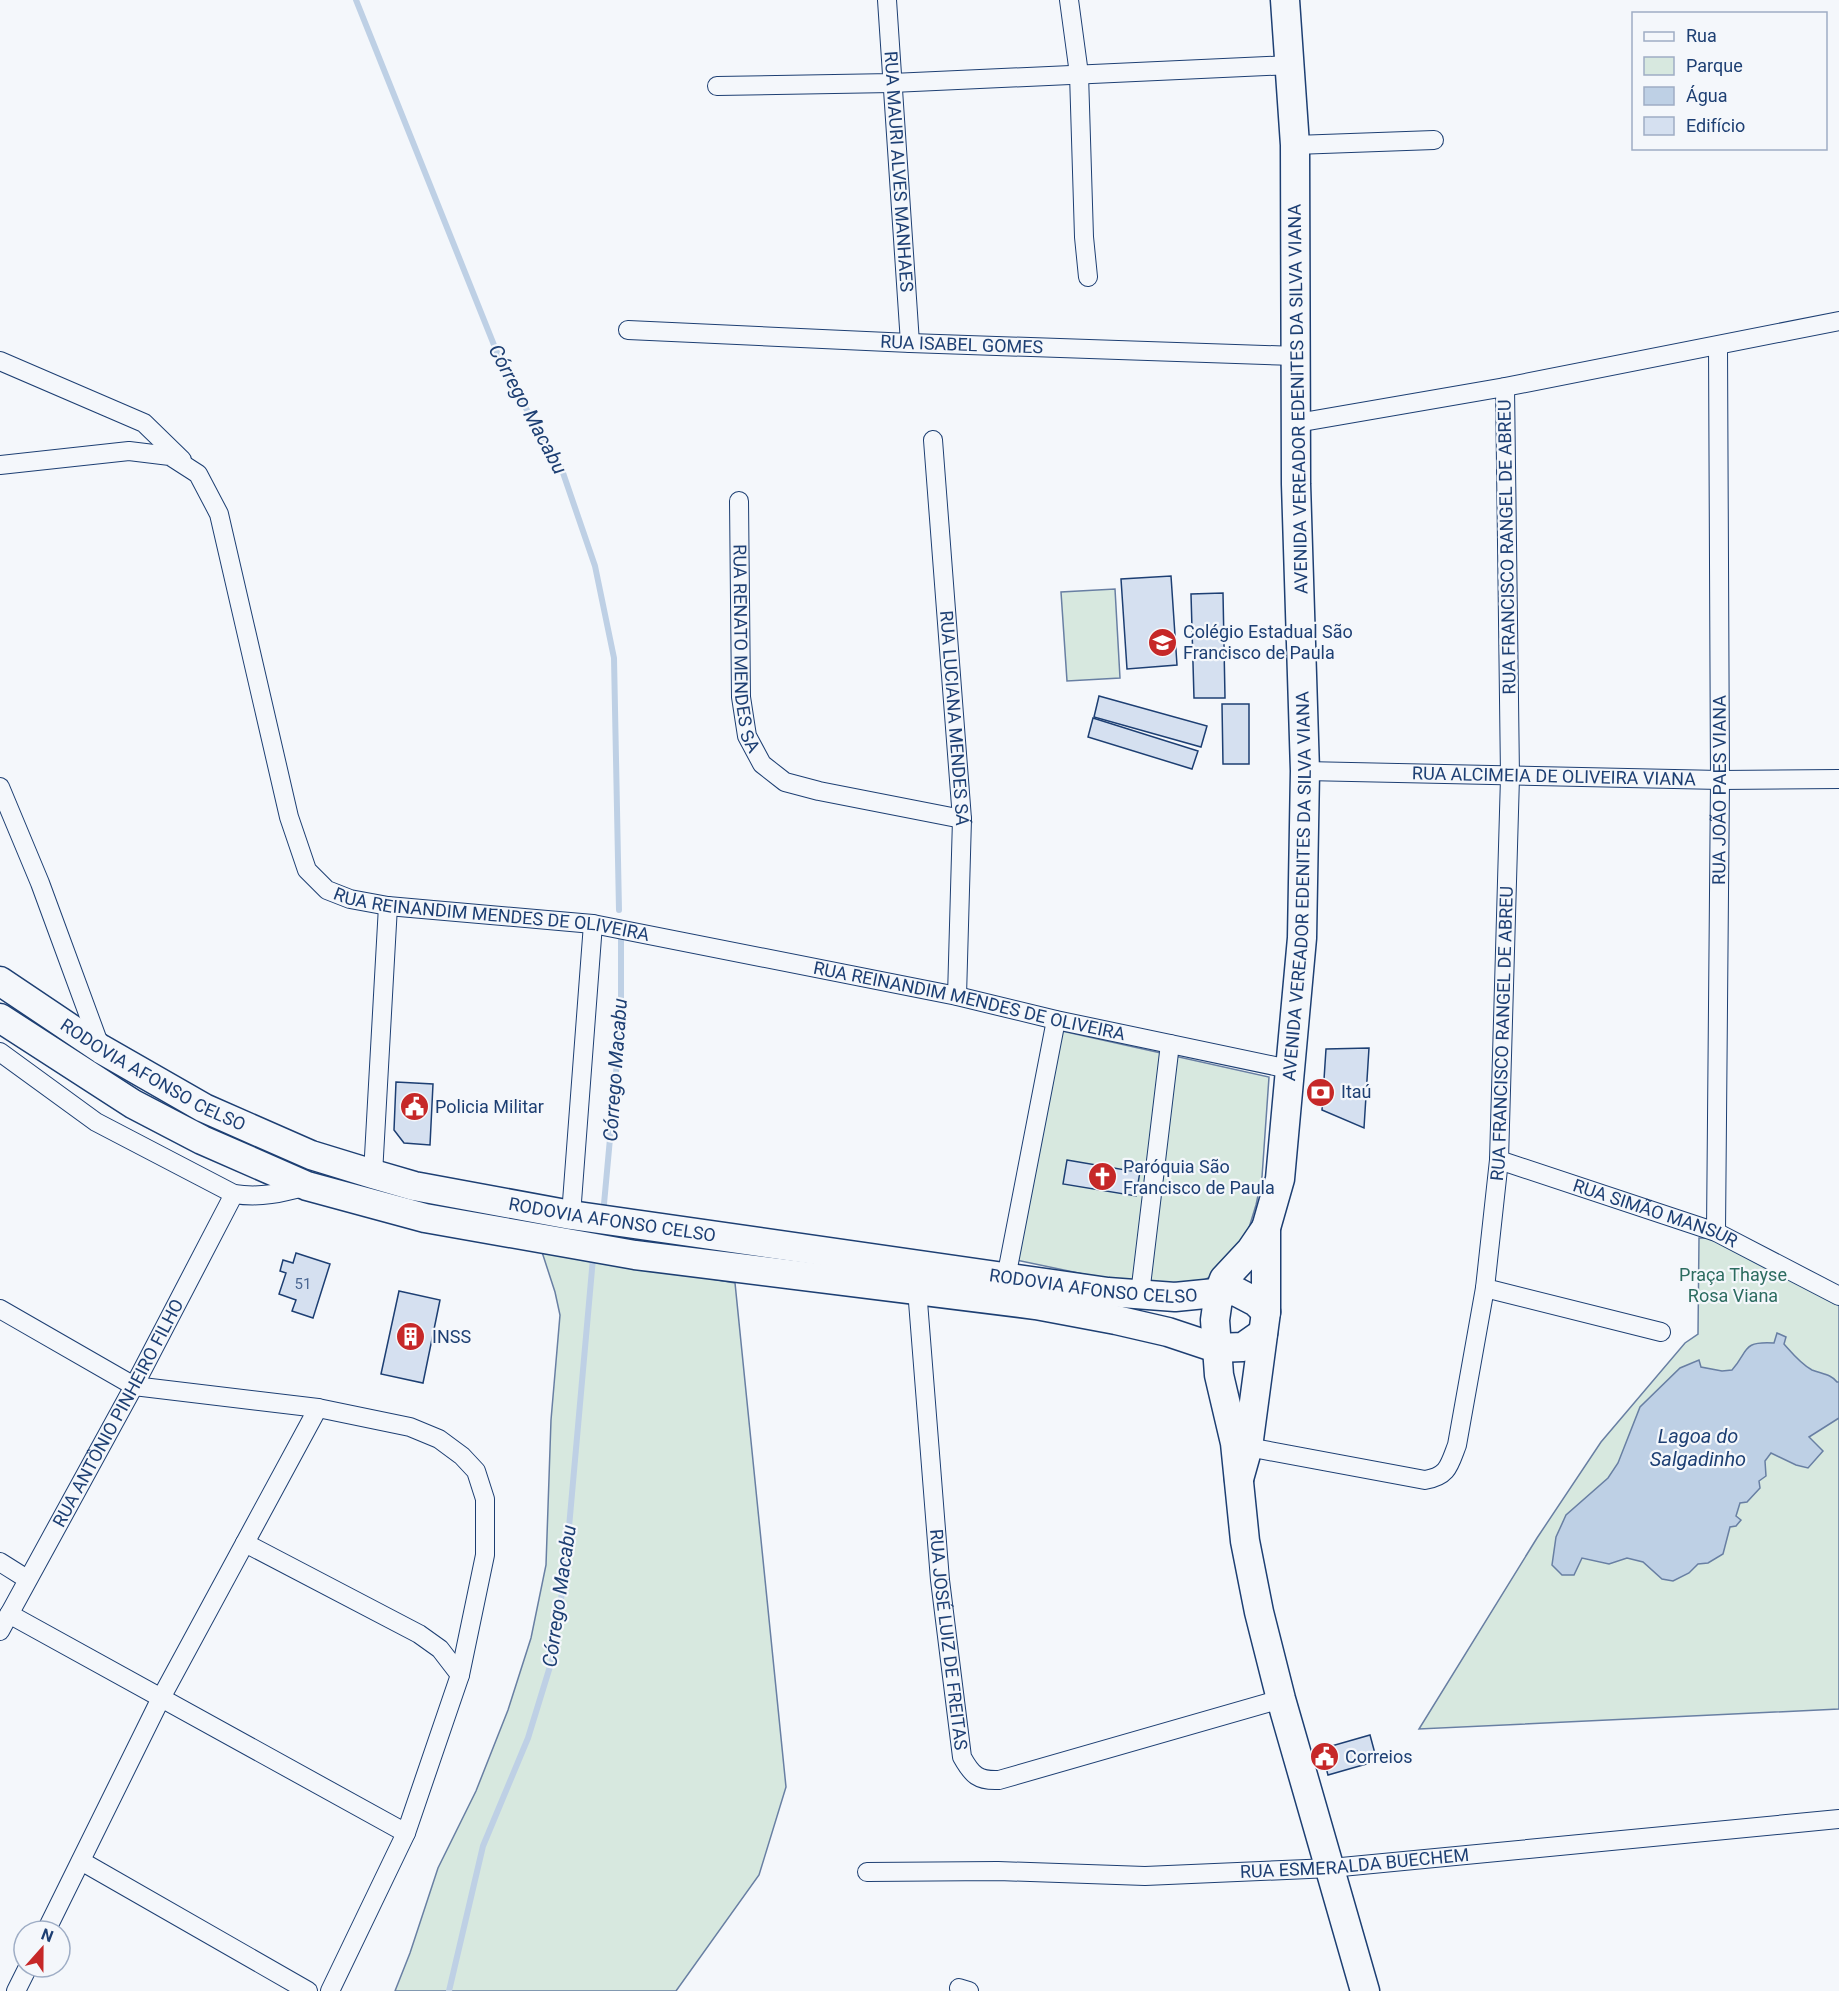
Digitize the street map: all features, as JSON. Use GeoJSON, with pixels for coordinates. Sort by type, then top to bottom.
{"type":"FeatureCollection","features":[{"type":"Feature","properties":{"kind":"main road","name":"AVENIDA VEREADOR EDENITES DA SILVA VIANA"},"geometry":{"type":"LineString","coordinates":[[1239,1479],[1248,1446],[1264,1322],[1266,1228],[1280,1179],[1302,938],[1305,771],[1296,484],[1295,145],[1285,0]]}},
{"type":"Feature","properties":{"kind":"main road","name":"RODOVIA AFONSO CELSO"},"geometry":{"type":"LineString","coordinates":[[0,981],[101,1049],[204,1108],[311,1155],[414,1186],[571,1215],[1108,1292],[1175,1297],[1234,1291],[1256,1302],[1264,1322],[1243,1347],[1216,1348],[1167,1332],[1036,1305],[635,1255],[425,1218],[307,1186],[202,1140],[133,1104],[0,1018]]}},
{"type":"Feature","properties":{"kind":"main road","name":"AVENIDA VEREADOR EDENITES DA SILVA VIANA"},"geometry":{"type":"LineString","coordinates":[[1266,1228],[1251,1250],[1224,1279],[1219,1292],[1215,1320],[1219,1376],[1235,1443],[1245,1541],[1259,1612],[1281,1699],[1365,1991]]}},
{"type":"Feature","properties":{"kind":"street","name":"RUA MAURI ALVES MANHAES"},"geometry":{"type":"LineString","coordinates":[[886,0],[910,343]]}},
{"type":"Feature","properties":{"kind":"street"},"geometry":{"type":"LineString","coordinates":[[1069,0],[1079,74],[1084,237],[1088,277]]}},
{"type":"Feature","properties":{"kind":"street"},"geometry":{"type":"LineString","coordinates":[[717,86],[892,83],[1291,65]]}},
{"type":"Feature","properties":{"kind":"street"},"geometry":{"type":"LineString","coordinates":[[1295,145],[1434,140]]}},
{"type":"Feature","properties":{"kind":"street"},"geometry":{"type":"LineString","coordinates":[[1297,423],[1505,387],[1839,321]]}},
{"type":"Feature","properties":{"kind":"street","name":"RUA ISABEL GOMES"},"geometry":{"type":"LineString","coordinates":[[628,330],[910,343],[1296,356]]}},
{"type":"Feature","properties":{"kind":"street","name":"RUA JOÃO PAES VIANA"},"geometry":{"type":"LineString","coordinates":[[1716,1232],[1720,780],[1718,346]]}},
{"type":"Feature","properties":{"kind":"street"},"geometry":{"type":"LineString","coordinates":[[0,361],[144,423],[195,471]]}},
{"type":"Feature","properties":{"kind":"street","name":"RUA FRANCISCO RANGEL DE ABREU"},"geometry":{"type":"LineString","coordinates":[[1248,1446],[1425,1480],[1439,1477],[1447,1469],[1457,1445],[1485,1288],[1499,1160],[1510,777],[1505,387]]}},
{"type":"Feature","properties":{"kind":"street","name":"RUA LUCIANA MENDES SÁ"},"geometry":{"type":"LineString","coordinates":[[933,440],[962,819],[957,996]]}},
{"type":"Feature","properties":{"kind":"street","name":"RUA REINANDIM MENDES DE OLIVEIRA"},"geometry":{"type":"LineString","coordinates":[[0,465],[129,451],[170,456],[198,474],[219,514],[289,817],[307,870],[327,890],[350,898],[388,906],[593,924],[957,996],[1056,1020],[1289,1068]]}},
{"type":"Feature","properties":{"kind":"street","name":"RUA RENATO MENDES SA"},"geometry":{"type":"LineString","coordinates":[[739,501],[741,697],[747,736],[762,764],[785,782],[819,791],[962,819]]}},
{"type":"Feature","properties":{"kind":"street","name":"RUA ALCIMEIA DE OLIVEIRA VIANA"},"geometry":{"type":"LineString","coordinates":[[1305,771],[1510,777],[1839,779]]}},
{"type":"Feature","properties":{"kind":"street"},"geometry":{"type":"LineString","coordinates":[[0,787],[40,883],[101,1049]]}},
{"type":"Feature","properties":{"kind":"street"},"geometry":{"type":"LineString","coordinates":[[373,1174],[388,906]]}},
{"type":"Feature","properties":{"kind":"street"},"geometry":{"type":"LineString","coordinates":[[571,1215],[593,924]]}},
{"type":"Feature","properties":{"kind":"street"},"geometry":{"type":"LineString","coordinates":[[1006,1278],[1056,1020]]}},
{"type":"Feature","properties":{"kind":"street"},"geometry":{"type":"LineString","coordinates":[[22,1068],[36,1042]]}},
{"type":"Feature","properties":{"kind":"street"},"geometry":{"type":"LineString","coordinates":[[1140,1294],[1170,1044]]}},
{"type":"Feature","properties":{"kind":"street"},"geometry":{"type":"LineString","coordinates":[[0,1052],[96,1122],[234,1194],[255,1197],[307,1186]]}},
{"type":"Feature","properties":{"kind":"street","name":"RUA SIMÃO MANSUR"},"geometry":{"type":"LineString","coordinates":[[1499,1160],[1716,1232],[1839,1296]]}},
{"type":"Feature","properties":{"kind":"street","name":"RUA ANTÔNIO PINHEIRO FILHO"},"geometry":{"type":"LineString","coordinates":[[0,1631],[134,1386],[234,1194]]}},
{"type":"Feature","properties":{"kind":"street"},"geometry":{"type":"LineString","coordinates":[[1485,1288],[1661,1332]]}},
{"type":"Feature","properties":{"kind":"street","name":"RUA JOSÉ LUIZ DE FREITAS"},"geometry":{"type":"LineString","coordinates":[[917,1289],[940,1580],[962,1757],[970,1772],[985,1780],[999,1780],[1281,1699]]}},
{"type":"Feature","properties":{"kind":"street"},"geometry":{"type":"LineString","coordinates":[[0,1309],[134,1386],[318,1408],[410,1427],[439,1438],[462,1456],[476,1471],[485,1499],[485,1555],[460,1675],[406,1833],[330,1991]]}},
{"type":"Feature","properties":{"kind":"street"},"geometry":{"type":"LineString","coordinates":[[52,1919],[161,1698],[318,1408]]}},
{"type":"Feature","properties":{"kind":"street"},"geometry":{"type":"LineString","coordinates":[[245,1543],[419,1634],[440,1649],[460,1675]]}},
{"type":"Feature","properties":{"kind":"street"},"geometry":{"type":"LineString","coordinates":[[0,1562],[27,1579]]}},
{"type":"Feature","properties":{"kind":"street"},"geometry":{"type":"LineString","coordinates":[[9,1614],[406,1833]]}},
{"type":"Feature","properties":{"kind":"street","name":"RUA ESMERALDA BUECHEM"},"geometry":{"type":"LineString","coordinates":[[867,1872],[998,1871],[1145,1876],[1331,1868],[1839,1819]]}},
{"type":"Feature","properties":{"kind":"street"},"geometry":{"type":"LineString","coordinates":[[81,1861],[308,1991]]}},
{"type":"Feature","properties":{"kind":"green space"},"geometry":{"type":"Polygon","coordinates":[[[1115,589],[1120,678],[1067,681],[1061,592],[1115,589]]]}},
{"type":"Feature","properties":{"kind":"green space"},"geometry":{"type":"Polygon","coordinates":[[[1062,1031],[1269,1077],[1262,1177],[1256,1205],[1248,1231],[1214,1275],[1192,1286],[1155,1289],[1016,1260],[1062,1031]]]}},
{"type":"Feature","properties":{"kind":"green space","name":"Praça Thayse Rosa Viana"},"geometry":{"type":"Polygon","coordinates":[[[1699,1238],[1711,1238],[1839,1305],[1839,1709],[1419,1729],[1537,1538],[1601,1442],[1685,1343],[1698,1334],[1699,1238]]]}},
{"type":"Feature","properties":{"kind":"green space"},"geometry":{"type":"Polygon","coordinates":[[[541,1249],[735,1283],[786,1787],[759,1875],[676,1991],[395,1991],[438,1868],[476,1791],[508,1710],[531,1638],[546,1565],[551,1420],[560,1315],[541,1249]]]}},
{"type":"Feature","properties":{"kind":"water","name":"Lagoa do Salgadinho"},"geometry":{"type":"Polygon","coordinates":[[[1777,1333],[1786,1337],[1784,1344],[1804,1365],[1839,1382],[1839,1418],[1809,1437],[1823,1451],[1808,1468],[1771,1453],[1765,1461],[1766,1476],[1759,1481],[1760,1488],[1747,1502],[1740,1503],[1736,1516],[1741,1520],[1736,1526],[1730,1527],[1723,1554],[1708,1563],[1698,1564],[1689,1573],[1673,1581],[1662,1579],[1643,1562],[1627,1558],[1609,1564],[1582,1558],[1574,1575],[1562,1575],[1552,1565],[1556,1537],[1566,1515],[1608,1478],[1618,1463],[1640,1407],[1680,1368],[1699,1360],[1701,1367],[1722,1371],[1732,1370],[1747,1349],[1756,1344],[1774,1343],[1777,1333]]]}},
{"type":"Feature","properties":{"kind":"building"},"geometry":{"type":"Polygon","coordinates":[[[1171,576],[1177,665],[1127,669],[1121,579],[1171,576]]]}},
{"type":"Feature","properties":{"kind":"building"},"geometry":{"type":"Polygon","coordinates":[[[1223,593],[1225,698],[1194,698],[1191,594],[1223,593]]]}},
{"type":"Feature","properties":{"kind":"building"},"geometry":{"type":"Polygon","coordinates":[[[1099,696],[1207,726],[1201,747],[1094,717],[1099,696]]]}},
{"type":"Feature","properties":{"kind":"building"},"geometry":{"type":"Polygon","coordinates":[[[1222,704],[1249,704],[1249,764],[1223,764],[1222,704]]]}},
{"type":"Feature","properties":{"kind":"building"},"geometry":{"type":"Polygon","coordinates":[[[1093,718],[1198,751],[1192,769],[1088,737],[1093,718]]]}},
{"type":"Feature","properties":{"kind":"building"},"geometry":{"type":"Polygon","coordinates":[[[1369,1048],[1364,1128],[1322,1110],[1326,1049],[1369,1048]]]}},
{"type":"Feature","properties":{"kind":"building","name":"Policia Militar"},"geometry":{"type":"Polygon","coordinates":[[[396,1082],[433,1084],[430,1145],[404,1143],[394,1130],[396,1082]]]}},
{"type":"Feature","properties":{"kind":"building","name":"Paróquia São Francisco de Paula"},"geometry":{"type":"Polygon","coordinates":[[[1067,1160],[1131,1171],[1132,1163],[1141,1165],[1136,1196],[1063,1184],[1067,1160]]]}},
{"type":"Feature","properties":{"kind":"building"},"geometry":{"type":"Polygon","coordinates":[[[296,1253],[330,1264],[313,1318],[292,1311],[296,1300],[279,1294],[286,1273],[280,1271],[283,1260],[293,1263],[296,1253]]]}},
{"type":"Feature","properties":{"kind":"building","name":"INSS"},"geometry":{"type":"Polygon","coordinates":[[[399,1291],[440,1300],[423,1383],[381,1374],[399,1291]]]}},
{"type":"Feature","properties":{"kind":"building"},"geometry":{"type":"Polygon","coordinates":[[[1370,1735],[1377,1761],[1328,1775],[1321,1749],[1370,1735]]]}},
{"type":"Feature","properties":{"kind":"waterway","name":"Córrego Macabu"},"geometry":{"type":"LineString","coordinates":[[356,0],[506,375],[561,467],[595,566],[614,658],[619,910]]}},
{"type":"Feature","properties":{"kind":"waterway","name":"Córrego Macabu"},"geometry":{"type":"LineString","coordinates":[[604,1204],[621,1018],[621,937]]}},
{"type":"Feature","properties":{"kind":"waterway","name":"Córrego Macabu"},"geometry":{"type":"LineString","coordinates":[[449,1991],[483,1846],[528,1738],[552,1660],[565,1572],[593,1258]]}},
{"type":"Feature","properties":{"kind":"place","name":"Colégio Estadual São Francisco de Paula"},"geometry":{"type":"Point","coordinates":[1162,642]}},
{"type":"Feature","properties":{"kind":"place","name":"Itaú"},"geometry":{"type":"Point","coordinates":[1320,1092]}},
{"type":"Feature","properties":{"kind":"place","name":"Policia Militar"},"geometry":{"type":"Point","coordinates":[414,1107]}},
{"type":"Feature","properties":{"kind":"place","name":"Paróquia São Francisco de Paula"},"geometry":{"type":"Point","coordinates":[1102,1177]}},
{"type":"Feature","properties":{"kind":"place","name":"INSS"},"geometry":{"type":"Point","coordinates":[411,1337]}},
{"type":"Feature","properties":{"kind":"place","name":"Correios"},"geometry":{"type":"Point","coordinates":[1324,1757]}}]}
